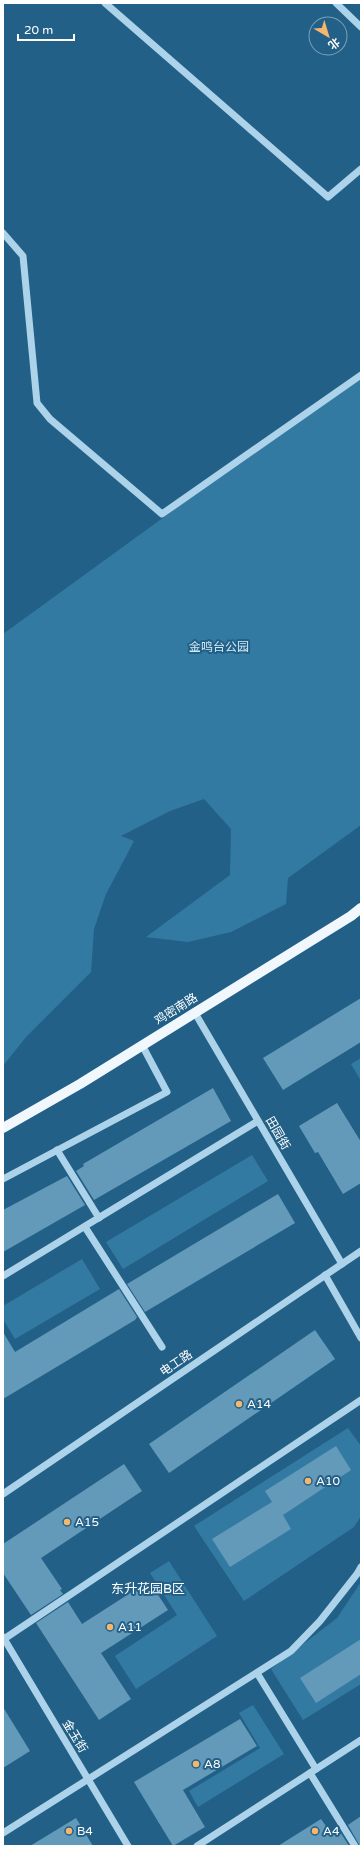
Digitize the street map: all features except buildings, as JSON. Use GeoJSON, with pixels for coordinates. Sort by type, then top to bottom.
{"type":"FeatureCollection","features":[{"type":"Feature","properties":{"kind":"main road","name":"鸡密南路"},"geometry":{"type":"LineString","coordinates":[[3,1128],[195,1013],[351,916],[361,908]]}},
{"type":"Feature","properties":{"kind":"street"},"geometry":{"type":"LineString","coordinates":[[105,3],[328,197],[361,169]]}},
{"type":"Feature","properties":{"kind":"street"},"geometry":{"type":"LineString","coordinates":[[336,3],[361,27]]}},
{"type":"Feature","properties":{"kind":"street"},"geometry":{"type":"LineString","coordinates":[[3,233],[23,256],[37,404],[50,419],[162,514],[361,375]]}},
{"type":"Feature","properties":{"kind":"street","name":"田园街"},"geometry":{"type":"LineString","coordinates":[[195,1013],[342,1264]]}},
{"type":"Feature","properties":{"kind":"street"},"geometry":{"type":"LineString","coordinates":[[3,1179],[167,1092],[142,1045]]}},
{"type":"Feature","properties":{"kind":"street"},"geometry":{"type":"LineString","coordinates":[[3,1276],[258,1121]]}},
{"type":"Feature","properties":{"kind":"street"},"geometry":{"type":"LineString","coordinates":[[57,1150],[99,1218]]}},
{"type":"Feature","properties":{"kind":"street"},"geometry":{"type":"LineString","coordinates":[[84,1227],[162,1347]]}},
{"type":"Feature","properties":{"kind":"street","name":"电工路"},"geometry":{"type":"LineString","coordinates":[[3,1494],[361,1251]]}},
{"type":"Feature","properties":{"kind":"street"},"geometry":{"type":"LineString","coordinates":[[325,1275],[361,1338]]}},
{"type":"Feature","properties":{"kind":"street"},"geometry":{"type":"LineString","coordinates":[[4,1638],[361,1400]]}},
{"type":"Feature","properties":{"kind":"street"},"geometry":{"type":"LineString","coordinates":[[3,1833],[292,1651],[320,1621],[361,1567]]}},
{"type":"Feature","properties":{"kind":"street","name":"金玉街"},"geometry":{"type":"LineString","coordinates":[[4,1638],[128,1846]]}},
{"type":"Feature","properties":{"kind":"street"},"geometry":{"type":"LineString","coordinates":[[257,1673],[355,1846]]}},
{"type":"Feature","properties":{"kind":"street"},"geometry":{"type":"LineString","coordinates":[[197,1846],[361,1740]]}},
{"type":"Feature","properties":{"kind":"green space","name":"金鸣台公园"},"geometry":{"type":"Polygon","coordinates":[[[361,374],[361,825],[288,878],[286,904],[231,932],[188,942],[146,937],[230,875],[231,829],[204,799],[170,811],[121,836],[134,841],[106,894],[94,929],[91,972],[26,1037],[3,1066],[3,634],[361,374]]]}},
{"type":"Feature","properties":{"kind":"green space"},"geometry":{"type":"Polygon","coordinates":[[[361,1058],[361,1081],[351,1064],[361,1058]]]}},
{"type":"Feature","properties":{"kind":"green space"},"geometry":{"type":"Polygon","coordinates":[[[252,1155],[268,1181],[123,1269],[106,1242],[252,1155]]]}},
{"type":"Feature","properties":{"kind":"green space"},"geometry":{"type":"Polygon","coordinates":[[[82,1259],[100,1289],[15,1339],[3,1319],[3,1306],[82,1259]]]}},
{"type":"Feature","properties":{"kind":"green space"},"geometry":{"type":"Polygon","coordinates":[[[348,1428],[361,1446],[361,1516],[354,1527],[244,1601],[194,1526],[348,1428]]]}},
{"type":"Feature","properties":{"kind":"green space"},"geometry":{"type":"Polygon","coordinates":[[[169,1561],[217,1636],[136,1689],[115,1656],[177,1615],[150,1573],[169,1561]]]}},
{"type":"Feature","properties":{"kind":"green space"},"geometry":{"type":"Polygon","coordinates":[[[361,1582],[361,1684],[303,1720],[271,1669],[337,1618],[361,1582]]]}},
{"type":"Feature","properties":{"kind":"green space"},"geometry":{"type":"Polygon","coordinates":[[[253,1705],[284,1754],[198,1807],[189,1791],[260,1748],[239,1713],[253,1705]]]}},
{"type":"Feature","properties":{"kind":"place","name":"A14"},"geometry":{"type":"Point","coordinates":[239,1404]}},
{"type":"Feature","properties":{"kind":"place","name":"A10"},"geometry":{"type":"Point","coordinates":[308,1481]}},
{"type":"Feature","properties":{"kind":"place","name":"A15"},"geometry":{"type":"Point","coordinates":[67,1522]}},
{"type":"Feature","properties":{"kind":"place","name":"A11"},"geometry":{"type":"Point","coordinates":[110,1627]}},
{"type":"Feature","properties":{"kind":"place","name":"A8"},"geometry":{"type":"Point","coordinates":[196,1764]}},
{"type":"Feature","properties":{"kind":"place","name":"B4"},"geometry":{"type":"Point","coordinates":[69,1831]}},
{"type":"Feature","properties":{"kind":"place","name":"A4"},"geometry":{"type":"Point","coordinates":[315,1831]}},
{"type":"Feature","properties":{"kind":"district","name":"东升花园B区"},"geometry":{"type":"Point","coordinates":[148,1589]}}]}
